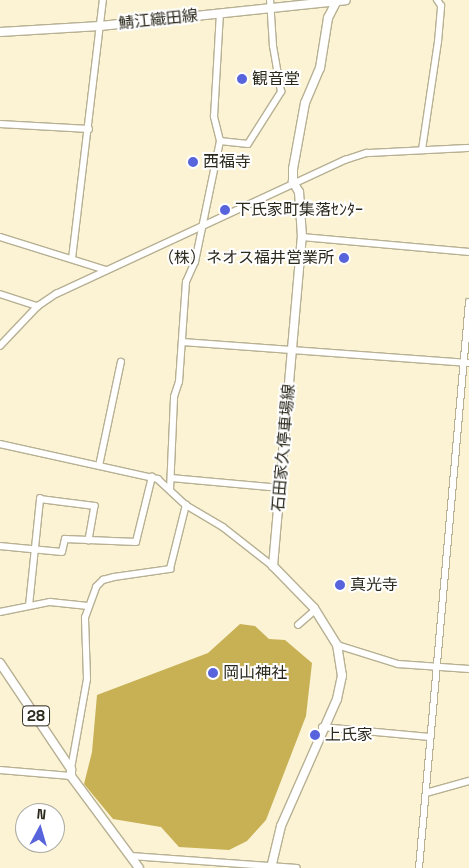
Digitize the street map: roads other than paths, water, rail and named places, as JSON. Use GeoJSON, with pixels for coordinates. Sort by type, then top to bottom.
{"type":"FeatureCollection","features":[{"type":"Feature","properties":{"kind":"main road","name":"鯖江織田線"},"geometry":{"type":"LineString","coordinates":[[0,32],[100,26],[346,0]]}},
{"type":"Feature","properties":{"kind":"main road","name":"石田家久停車場線"},"geometry":{"type":"LineString","coordinates":[[273,566],[302,237],[299,192],[294,182],[305,103],[320,68],[328,18],[336,1]]}},
{"type":"Feature","properties":{"kind":"main road"},"geometry":{"type":"LineString","coordinates":[[271,867],[280,826],[322,727],[337,699],[342,676],[337,645],[315,610],[273,566]]}},
{"type":"Feature","properties":{"kind":"main road","name":"28"},"geometry":{"type":"LineString","coordinates":[[0,663],[71,772],[139,868]]}},
{"type":"Feature","properties":{"kind":"street"},"geometry":{"type":"LineString","coordinates":[[72,260],[103,0]]}},
{"type":"Feature","properties":{"kind":"street"},"geometry":{"type":"LineString","coordinates":[[220,142],[248,144],[281,92],[270,0]]}},
{"type":"Feature","properties":{"kind":"street"},"geometry":{"type":"LineString","coordinates":[[422,150],[438,42],[441,6],[437,0]]}},
{"type":"Feature","properties":{"kind":"street"},"geometry":{"type":"LineString","coordinates":[[170,490],[174,397],[179,382],[186,282],[195,262],[200,226],[220,142],[214,117],[220,13]]}},
{"type":"Feature","properties":{"kind":"street"},"geometry":{"type":"LineString","coordinates":[[0,124],[89,129]]}},
{"type":"Feature","properties":{"kind":"street"},"geometry":{"type":"LineString","coordinates":[[0,346],[38,306],[56,294],[294,182],[367,153],[469,148]]}},
{"type":"Feature","properties":{"kind":"street"},"geometry":{"type":"LineString","coordinates":[[0,236],[106,270]]}},
{"type":"Feature","properties":{"kind":"street"},"geometry":{"type":"LineString","coordinates":[[302,237],[469,252]]}},
{"type":"Feature","properties":{"kind":"street"},"geometry":{"type":"LineString","coordinates":[[0,294],[38,306]]}},
{"type":"Feature","properties":{"kind":"street"},"geometry":{"type":"LineString","coordinates":[[419,868],[436,667],[467,363],[469,302]]}},
{"type":"Feature","properties":{"kind":"street"},"geometry":{"type":"LineString","coordinates":[[182,342],[467,363]]}},
{"type":"Feature","properties":{"kind":"street"},"geometry":{"type":"LineString","coordinates":[[99,466],[120,362]]}},
{"type":"Feature","properties":{"kind":"street"},"geometry":{"type":"LineString","coordinates":[[0,444],[152,477],[170,490],[186,506],[223,527],[273,566]]}},
{"type":"Feature","properties":{"kind":"street"},"geometry":{"type":"LineString","coordinates":[[0,546],[62,552],[65,539],[136,542],[152,477]]}},
{"type":"Feature","properties":{"kind":"street"},"geometry":{"type":"LineString","coordinates":[[171,478],[281,488]]}},
{"type":"Feature","properties":{"kind":"street"},"geometry":{"type":"LineString","coordinates":[[29,606],[40,499],[95,506],[89,540]]}},
{"type":"Feature","properties":{"kind":"street"},"geometry":{"type":"LineString","coordinates":[[0,770],[71,772],[87,678],[84,638],[88,606],[96,587],[103,580],[170,568],[186,506]]}},
{"type":"Feature","properties":{"kind":"street"},"geometry":{"type":"LineString","coordinates":[[0,612],[50,602],[88,606]]}},
{"type":"Feature","properties":{"kind":"street"},"geometry":{"type":"LineString","coordinates":[[298,625],[315,610]]}},
{"type":"Feature","properties":{"kind":"street"},"geometry":{"type":"LineString","coordinates":[[337,645],[398,664],[469,670]]}},
{"type":"Feature","properties":{"kind":"street"},"geometry":{"type":"LineString","coordinates":[[322,727],[430,737]]}},
{"type":"Feature","properties":{"kind":"street"},"geometry":{"type":"LineString","coordinates":[[426,793],[469,781]]}},
{"type":"Feature","properties":{"kind":"street"},"geometry":{"type":"LineString","coordinates":[[131,856],[297,868]]}},
{"type":"Feature","properties":{"kind":"place","name":"観音堂"},"geometry":{"type":"Point","coordinates":[242,79]}},
{"type":"Feature","properties":{"kind":"place","name":"西福寺"},"geometry":{"type":"Point","coordinates":[193,162]}},
{"type":"Feature","properties":{"kind":"place","name":"下氏家町集落ｾﾝﾀｰ"},"geometry":{"type":"Point","coordinates":[225,210]}},
{"type":"Feature","properties":{"kind":"place","name":"（株）ネオス福井営業所"},"geometry":{"type":"Point","coordinates":[344,258]}},
{"type":"Feature","properties":{"kind":"place","name":"真光寺"},"geometry":{"type":"Point","coordinates":[340,585]}},
{"type":"Feature","properties":{"kind":"place","name":"岡山神社"},"geometry":{"type":"Point","coordinates":[213,673]}},
{"type":"Feature","properties":{"kind":"place","name":"上氏家"},"geometry":{"type":"Point","coordinates":[315,735]}}]}
